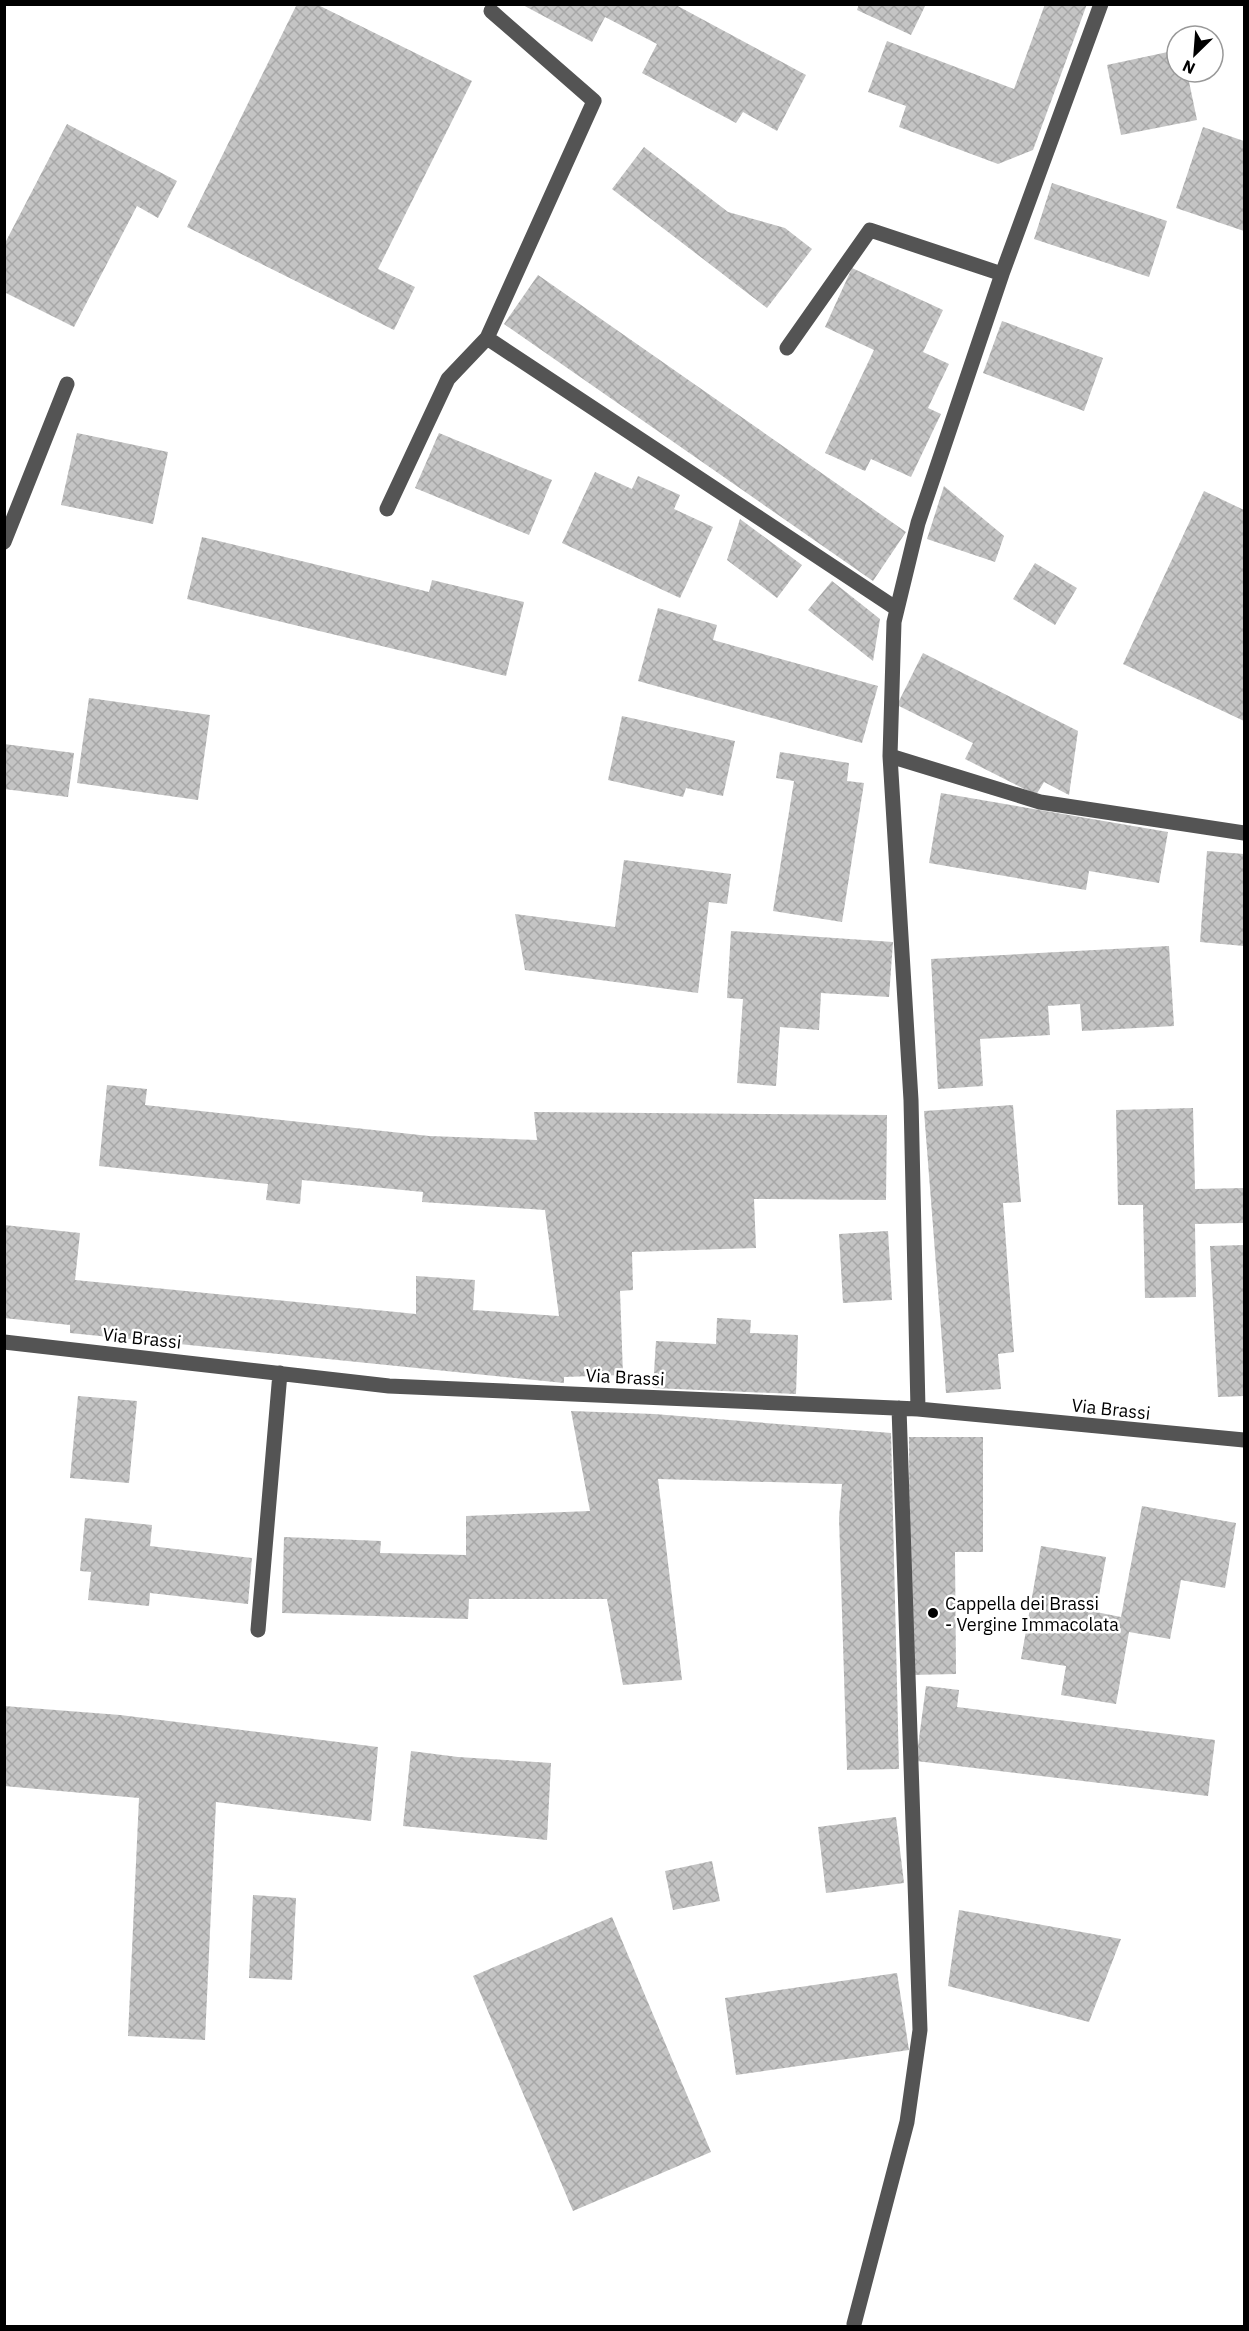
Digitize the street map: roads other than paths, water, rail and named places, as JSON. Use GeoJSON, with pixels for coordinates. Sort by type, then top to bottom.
{"type":"FeatureCollection","features":[{"type":"Feature","properties":{"kind":"street"},"geometry":{"type":"LineString","coordinates":[[918,1409],[911,1100],[890,756],[894,622],[918,523],[1002,274],[1101,4]]}},
{"type":"Feature","properties":{"kind":"street"},"geometry":{"type":"LineString","coordinates":[[387,508],[448,379],[487,338],[594,101],[491,11]]}},
{"type":"Feature","properties":{"kind":"street"},"geometry":{"type":"LineString","coordinates":[[787,348],[870,230],[1002,274]]}},
{"type":"Feature","properties":{"kind":"street"},"geometry":{"type":"LineString","coordinates":[[487,338],[897,609]]}},
{"type":"Feature","properties":{"kind":"street"},"geometry":{"type":"LineString","coordinates":[[4,543],[67,384]]}},
{"type":"Feature","properties":{"kind":"street"},"geometry":{"type":"LineString","coordinates":[[890,756],[1040,802],[1245,833]]}},
{"type":"Feature","properties":{"kind":"street","name":"Via Brassi"},"geometry":{"type":"LineString","coordinates":[[4,1342],[389,1386],[918,1409],[1245,1440]]}},
{"type":"Feature","properties":{"kind":"street"},"geometry":{"type":"LineString","coordinates":[[258,1630],[280,1373]]}},
{"type":"Feature","properties":{"kind":"street"},"geometry":{"type":"LineString","coordinates":[[854,2325],[906,2122],[920,2030],[899,1408]]}},
{"type":"Feature","properties":{"kind":"place","name":"Cappella dei Brassi - Vergine Immacolata"},"geometry":{"type":"Point","coordinates":[933,1613]}}]}
